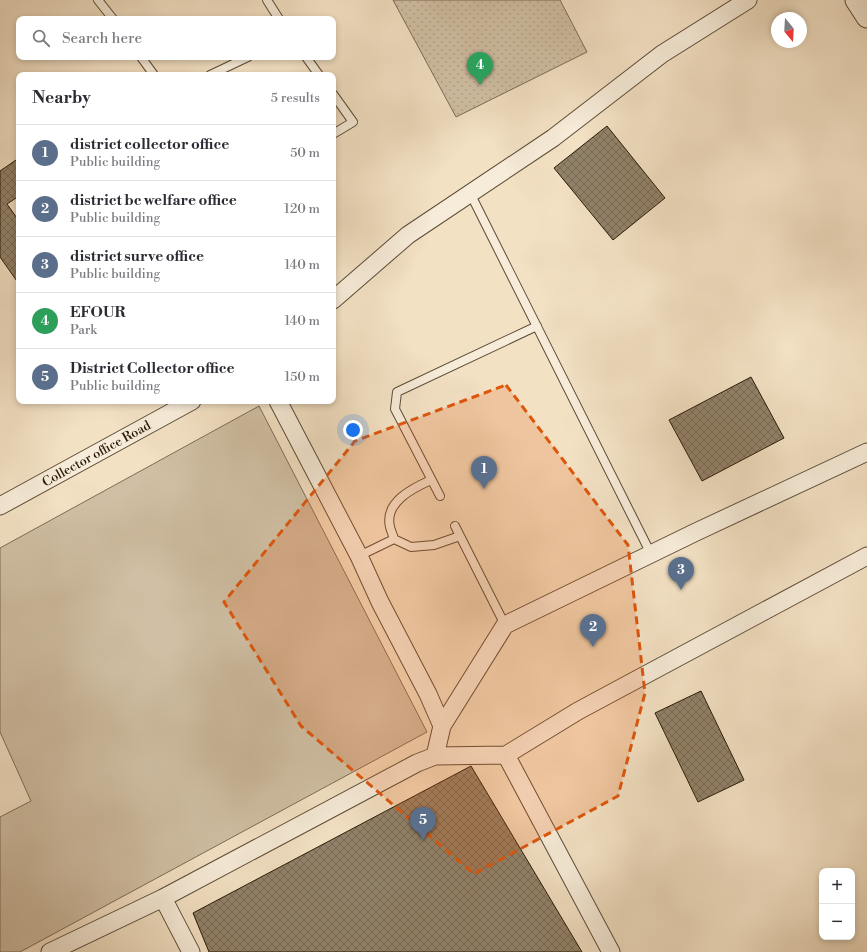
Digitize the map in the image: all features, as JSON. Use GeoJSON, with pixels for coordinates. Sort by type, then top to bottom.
{"type":"FeatureCollection","features":[{"type":"Feature","properties":{"kind":"street"},"geometry":{"type":"LineString","coordinates":[[336,297],[408,235],[553,138],[662,54],[748,0]]}},
{"type":"Feature","properties":{"kind":"street"},"geometry":{"type":"LineString","coordinates":[[856,0],[867,17]]}},
{"type":"Feature","properties":{"kind":"street","name":"Collector office Road"},"geometry":{"type":"LineString","coordinates":[[0,506],[187,404]]}},
{"type":"Feature","properties":{"kind":"street"},"geometry":{"type":"LineString","coordinates":[[280,404],[359,556],[380,602],[428,694],[442,726]]}},
{"type":"Feature","properties":{"kind":"street"},"geometry":{"type":"LineString","coordinates":[[435,756],[442,726],[505,626],[651,554],[867,452]]}},
{"type":"Feature","properties":{"kind":"street"},"geometry":{"type":"LineString","coordinates":[[50,952],[163,898],[418,763],[435,756],[506,755],[578,710],[867,556]]}},
{"type":"Feature","properties":{"kind":"street"},"geometry":{"type":"LineString","coordinates":[[506,755],[611,952]]}},
{"type":"Feature","properties":{"kind":"street"},"geometry":{"type":"LineString","coordinates":[[163,898],[191,952]]}},
{"type":"Feature","properties":{"kind":"lane"},"geometry":{"type":"LineString","coordinates":[[98,0],[111,16]]}},
{"type":"Feature","properties":{"kind":"lane"},"geometry":{"type":"LineString","coordinates":[[267,0],[277,16]]}},
{"type":"Feature","properties":{"kind":"lane"},"geometry":{"type":"LineString","coordinates":[[143,60],[152,72]]}},
{"type":"Feature","properties":{"kind":"lane"},"geometry":{"type":"LineString","coordinates":[[216,72],[242,60]]}},
{"type":"Feature","properties":{"kind":"lane"},"geometry":{"type":"LineString","coordinates":[[308,60],[317,72]]}},
{"type":"Feature","properties":{"kind":"lane"},"geometry":{"type":"LineString","coordinates":[[336,98],[353,122],[336,132]]}},
{"type":"Feature","properties":{"kind":"lane"},"geometry":{"type":"LineString","coordinates":[[470,193],[651,554]]}},
{"type":"Feature","properties":{"kind":"lane"},"geometry":{"type":"LineString","coordinates":[[440,496],[395,409],[397,392],[537,326]]}},
{"type":"Feature","properties":{"kind":"lane"},"geometry":{"type":"LineString","coordinates":[[431,480],[411,490],[398,501],[390,514],[390,527],[394,539],[411,547],[434,545],[460,536]]}},
{"type":"Feature","properties":{"kind":"lane"},"geometry":{"type":"LineString","coordinates":[[455,526],[505,626]]}},
{"type":"Feature","properties":{"kind":"lane"},"geometry":{"type":"LineString","coordinates":[[359,556],[394,539]]}},
{"type":"Feature","properties":{"kind":"highlighted area"},"geometry":{"type":"Polygon","coordinates":[[[506,385],[628,545],[645,693],[618,796],[474,874],[301,726],[224,602],[355,441],[506,385]]]}},
{"type":"Feature","properties":{"kind":"shaded area"},"geometry":{"type":"Polygon","coordinates":[[[393,0],[560,0],[587,52],[456,117],[393,0]]]}},
{"type":"Feature","properties":{"kind":"shaded area"},"geometry":{"type":"Polygon","coordinates":[[[259,406],[427,732],[20,952],[0,952],[0,817],[31,801],[0,732],[0,548],[259,406]]]}},
{"type":"Feature","properties":{"kind":"building"},"geometry":{"type":"Polygon","coordinates":[[[607,126],[665,198],[613,240],[554,168],[607,126]]]}},
{"type":"Feature","properties":{"kind":"building"},"geometry":{"type":"Polygon","coordinates":[[[16,160],[16,198],[7,204],[16,217],[16,280],[0,257],[0,171],[16,160]]]}},
{"type":"Feature","properties":{"kind":"building"},"geometry":{"type":"Polygon","coordinates":[[[751,377],[784,438],[702,481],[669,420],[751,377]]]}},
{"type":"Feature","properties":{"kind":"building"},"geometry":{"type":"Polygon","coordinates":[[[701,691],[744,780],[698,802],[655,713],[701,691]]]}},
{"type":"Feature","properties":{"kind":"building"},"geometry":{"type":"Polygon","coordinates":[[[471,766],[582,952],[209,952],[193,913],[471,766]]]}},
{"type":"Feature","properties":{"kind":"place","name":"EFOUR"},"geometry":{"type":"Point","coordinates":[480,85]}},
{"type":"Feature","properties":{"kind":"place","name":"district collector office"},"geometry":{"type":"Point","coordinates":[484,489]}},
{"type":"Feature","properties":{"kind":"place","name":"district surve office"},"geometry":{"type":"Point","coordinates":[681,590]}},
{"type":"Feature","properties":{"kind":"place","name":"district bc welfare office"},"geometry":{"type":"Point","coordinates":[593,647]}},
{"type":"Feature","properties":{"kind":"place","name":"District Collector office"},"geometry":{"type":"Point","coordinates":[423,840]}}]}
